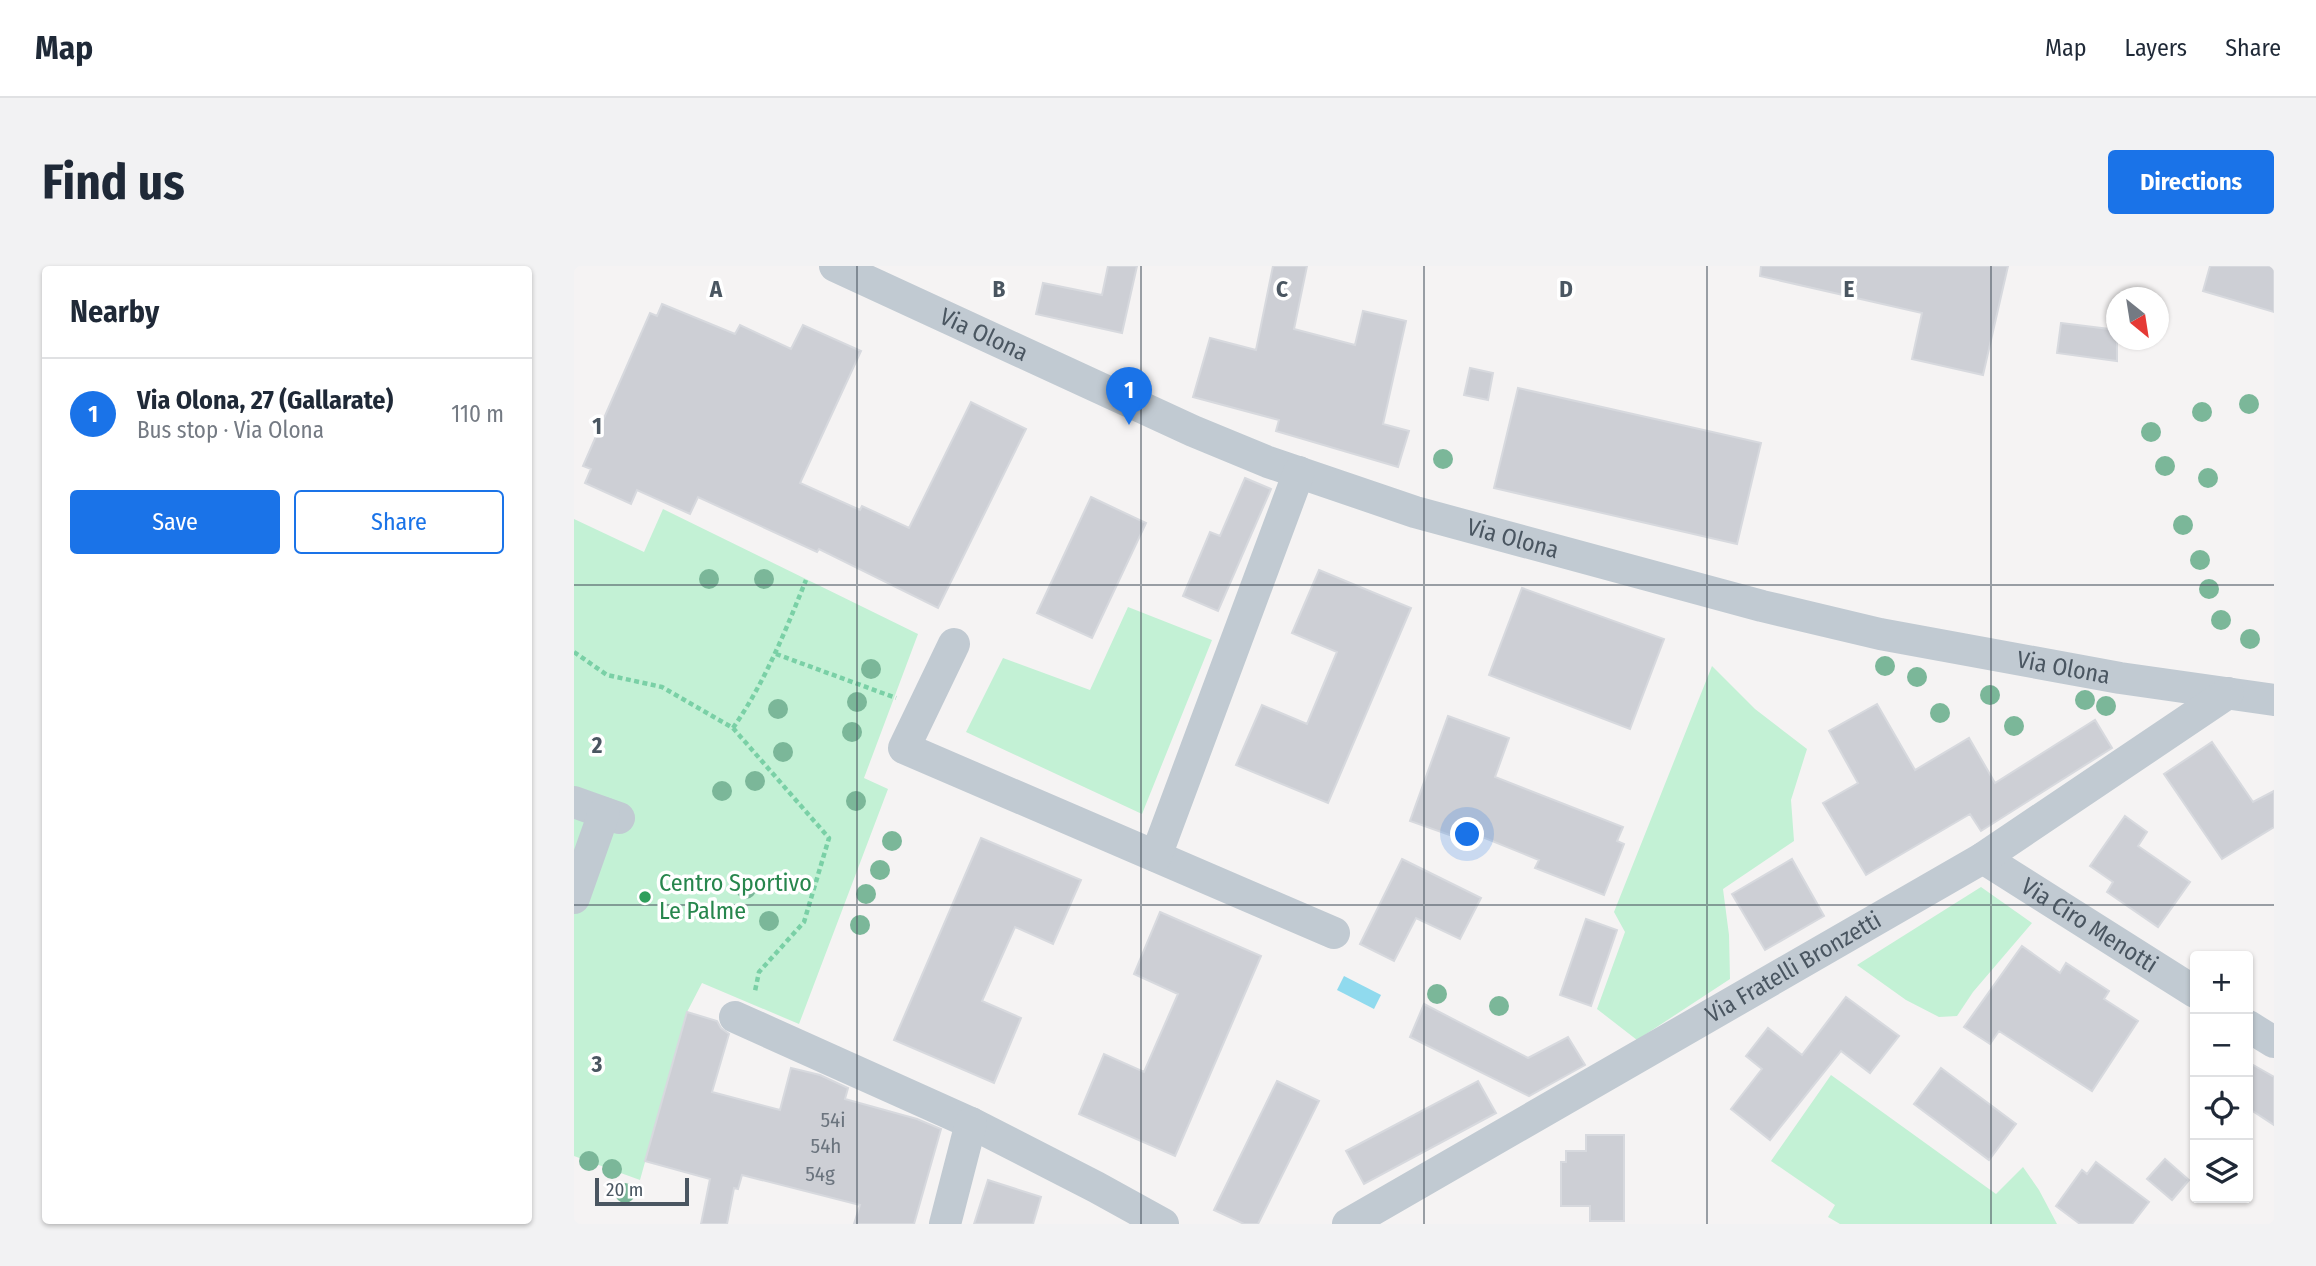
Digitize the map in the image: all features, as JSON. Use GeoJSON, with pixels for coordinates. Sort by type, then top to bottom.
{"type":"FeatureCollection","features":[{"type":"Feature","properties":{"kind":"street","name":"Via Olona"},"geometry":{"type":"LineString","coordinates":[[835,266],[1192,431],[1268,462],[1415,512],[1762,606],[1880,634],[2120,678],[2257,694]]}},
{"type":"Feature","properties":{"kind":"street"},"geometry":{"type":"LineString","coordinates":[[1156,856],[1299,472]]}},
{"type":"Feature","properties":{"kind":"street"},"geometry":{"type":"LineString","coordinates":[[954,644],[904,748],[1334,933]]}},
{"type":"Feature","properties":{"kind":"street","name":"Via Fratelli Bronzetti"},"geometry":{"type":"LineString","coordinates":[[1348,1224],[1983,858],[2257,694]]}},
{"type":"Feature","properties":{"kind":"street"},"geometry":{"type":"LineString","coordinates":[[574,802],[612,816],[574,898]]}},
{"type":"Feature","properties":{"kind":"street","name":"Via Ciro Menotti"},"geometry":{"type":"LineString","coordinates":[[1983,858],[2190,989]]}},
{"type":"Feature","properties":{"kind":"street"},"geometry":{"type":"LineString","coordinates":[[742,1020],[971,1123],[1163,1224]]}},
{"type":"Feature","properties":{"kind":"street"},"geometry":{"type":"LineString","coordinates":[[2253,1029],[2274,1042]]}},
{"type":"Feature","properties":{"kind":"street"},"geometry":{"type":"LineString","coordinates":[[945,1224],[971,1123]]}},
{"type":"Feature","properties":{"kind":"path"},"geometry":{"type":"LineString","coordinates":[[733,728],[749,705],[776,654],[806,580]]}},
{"type":"Feature","properties":{"kind":"path"},"geometry":{"type":"LineString","coordinates":[[574,652],[607,675],[663,687],[733,728],[829,838],[804,922],[759,972],[742,1020]]}},
{"type":"Feature","properties":{"kind":"path"},"geometry":{"type":"LineString","coordinates":[[776,654],[923,707]]}},
{"type":"Feature","properties":{"kind":"green space"},"geometry":{"type":"Polygon","coordinates":[[[663,509],[918,634],[864,778],[888,789],[799,1024],[702,983],[687,1012],[640,1180],[574,1156],[574,519],[644,552],[663,509]]]}},
{"type":"Feature","properties":{"kind":"green space"},"geometry":{"type":"Polygon","coordinates":[[[1128,607],[1212,640],[1142,814],[966,732],[1003,658],[1090,690],[1128,607]]]}},
{"type":"Feature","properties":{"kind":"green space"},"geometry":{"type":"Polygon","coordinates":[[[1712,666],[1755,709],[1807,749],[1791,800],[1794,841],[1723,889],[1729,935],[1730,979],[1637,1040],[1597,1009],[1625,932],[1614,912],[1712,666]]]}},
{"type":"Feature","properties":{"kind":"green space"},"geometry":{"type":"Polygon","coordinates":[[[1981,887],[2032,923],[1973,992],[1957,1016],[1939,1017],[1906,1000],[1857,965],[1981,887]]]}},
{"type":"Feature","properties":{"kind":"green space"},"geometry":{"type":"Polygon","coordinates":[[[1831,1075],[1996,1194],[2023,1167],[2057,1224],[1840,1224],[1828,1217],[1835,1205],[1771,1161],[1831,1075]]]}},
{"type":"Feature","properties":{"kind":"water"},"geometry":{"type":"Polygon","coordinates":[[[1344,976],[1381,995],[1374,1009],[1337,990],[1344,976]]]}},
{"type":"Feature","properties":{"kind":"building"},"geometry":{"type":"Polygon","coordinates":[[[1108,266],[1137,266],[1122,333],[1036,314],[1043,283],[1102,295],[1108,266]]]}},
{"type":"Feature","properties":{"kind":"building"},"geometry":{"type":"Polygon","coordinates":[[[1273,266],[1307,266],[1294,329],[1355,345],[1363,311],[1406,321],[1383,424],[1409,431],[1398,467],[1276,431],[1279,420],[1193,397],[1210,338],[1256,350],[1273,266]]]}},
{"type":"Feature","properties":{"kind":"building"},"geometry":{"type":"Polygon","coordinates":[[[1761,266],[2008,266],[1983,375],[1912,359],[1922,313],[1760,276],[1761,266]]]}},
{"type":"Feature","properties":{"kind":"building"},"geometry":{"type":"Polygon","coordinates":[[[2210,266],[2274,266],[2274,312],[2203,291],[2210,266]]]}},
{"type":"Feature","properties":{"kind":"building"},"geometry":{"type":"Polygon","coordinates":[[[662,304],[735,334],[740,325],[791,349],[803,325],[861,351],[800,483],[860,510],[862,506],[909,528],[971,402],[1026,429],[938,608],[819,549],[817,552],[698,497],[690,514],[637,490],[631,504],[585,483],[591,469],[583,466],[650,313],[657,316],[662,304]]]}},
{"type":"Feature","properties":{"kind":"building"},"geometry":{"type":"Polygon","coordinates":[[[2061,323],[2106,329],[2106,350],[2117,350],[2117,361],[2057,353],[2061,323]]]}},
{"type":"Feature","properties":{"kind":"building"},"geometry":{"type":"Polygon","coordinates":[[[1470,368],[1493,373],[1488,400],[1464,395],[1470,368]]]}},
{"type":"Feature","properties":{"kind":"building"},"geometry":{"type":"Polygon","coordinates":[[[1518,388],[1761,443],[1737,544],[1494,488],[1518,388]]]}},
{"type":"Feature","properties":{"kind":"building"},"geometry":{"type":"Polygon","coordinates":[[[1245,478],[1271,489],[1218,611],[1183,596],[1210,532],[1220,536],[1245,478]]]}},
{"type":"Feature","properties":{"kind":"building"},"geometry":{"type":"Polygon","coordinates":[[[1091,497],[1146,523],[1092,638],[1037,613],[1091,497]]]}},
{"type":"Feature","properties":{"kind":"building"},"geometry":{"type":"Polygon","coordinates":[[[1319,570],[1411,608],[1328,803],[1236,765],[1262,705],[1307,724],[1337,652],[1292,633],[1319,570]]]}},
{"type":"Feature","properties":{"kind":"building"},"geometry":{"type":"Polygon","coordinates":[[[1522,588],[1664,639],[1630,729],[1489,675],[1522,588]]]}},
{"type":"Feature","properties":{"kind":"building"},"geometry":{"type":"Polygon","coordinates":[[[1877,704],[1915,770],[1969,738],[1995,783],[2095,720],[2112,748],[1981,831],[1970,814],[1866,875],[1823,803],[1858,783],[1829,731],[1877,704]]]}},
{"type":"Feature","properties":{"kind":"building"},"geometry":{"type":"Polygon","coordinates":[[[1448,716],[1509,738],[1495,777],[1623,827],[1617,841],[1624,844],[1604,895],[1535,868],[1539,860],[1475,834],[1472,843],[1410,821],[1448,716]]]}},
{"type":"Feature","properties":{"kind":"building"},"geometry":{"type":"Polygon","coordinates":[[[2212,742],[2253,802],[2274,791],[2274,827],[2222,859],[2164,774],[2212,742]]]}},
{"type":"Feature","properties":{"kind":"building"},"geometry":{"type":"Polygon","coordinates":[[[2125,816],[2147,832],[2138,846],[2190,882],[2158,927],[2107,892],[2113,882],[2090,866],[2125,816]]]}},
{"type":"Feature","properties":{"kind":"building"},"geometry":{"type":"Polygon","coordinates":[[[981,838],[1081,880],[1053,944],[1015,927],[982,1001],[1021,1018],[994,1083],[894,1040],[981,838]]]}},
{"type":"Feature","properties":{"kind":"building"},"geometry":{"type":"Polygon","coordinates":[[[1402,859],[1481,898],[1460,939],[1416,918],[1394,961],[1360,944],[1402,859]]]}},
{"type":"Feature","properties":{"kind":"building"},"geometry":{"type":"Polygon","coordinates":[[[1792,859],[1824,916],[1765,950],[1732,894],[1792,859]]]}},
{"type":"Feature","properties":{"kind":"building"},"geometry":{"type":"Polygon","coordinates":[[[1160,912],[1261,956],[1175,1156],[1079,1114],[1104,1054],[1144,1072],[1178,994],[1134,974],[1160,912]]]}},
{"type":"Feature","properties":{"kind":"building"},"geometry":{"type":"Polygon","coordinates":[[[1586,919],[1617,930],[1591,1006],[1560,995],[1586,919]]]}},
{"type":"Feature","properties":{"kind":"building"},"geometry":{"type":"Polygon","coordinates":[[[2022,946],[2060,973],[2066,963],[2109,991],[2104,999],[2138,1021],[2092,1091],[1999,1031],[1990,1044],[1964,1027],[2022,946]]]}},
{"type":"Feature","properties":{"kind":"building"},"geometry":{"type":"Polygon","coordinates":[[[1846,997],[1899,1036],[1870,1073],[1841,1051],[1770,1140],[1731,1109],[1762,1069],[1746,1056],[1768,1028],[1802,1055],[1846,997]]]}},
{"type":"Feature","properties":{"kind":"building"},"geometry":{"type":"Polygon","coordinates":[[[1424,1004],[1528,1058],[1568,1037],[1585,1065],[1529,1096],[1410,1037],[1424,1004]]]}},
{"type":"Feature","properties":{"kind":"building"},"geometry":{"type":"Polygon","coordinates":[[[687,1012],[717,1021],[729,1034],[712,1092],[780,1110],[791,1068],[820,1075],[848,1088],[845,1099],[917,1119],[941,1129],[914,1224],[854,1224],[860,1205],[742,1175],[738,1189],[734,1188],[727,1224],[701,1224],[710,1179],[645,1161],[687,1012]]]}},
{"type":"Feature","properties":{"kind":"building"},"geometry":{"type":"Polygon","coordinates":[[[2253,1065],[2274,1077],[2274,1125],[2253,1111],[2253,1065]]]}},
{"type":"Feature","properties":{"kind":"building"},"geometry":{"type":"Polygon","coordinates":[[[1941,1068],[2016,1124],[1989,1160],[1914,1104],[1941,1068]]]}},
{"type":"Feature","properties":{"kind":"building"},"geometry":{"type":"Polygon","coordinates":[[[1277,1081],[1319,1101],[1258,1224],[1244,1224],[1214,1210],[1277,1081]]]}},
{"type":"Feature","properties":{"kind":"building"},"geometry":{"type":"Polygon","coordinates":[[[1478,1081],[1496,1113],[1364,1184],[1346,1151],[1478,1081]]]}},
{"type":"Feature","properties":{"kind":"building"},"geometry":{"type":"Polygon","coordinates":[[[1586,1135],[1624,1135],[1624,1221],[1590,1221],[1590,1206],[1561,1206],[1561,1162],[1566,1162],[1566,1151],[1586,1151],[1586,1135]]]}},
{"type":"Feature","properties":{"kind":"building"},"geometry":{"type":"Polygon","coordinates":[[[2165,1159],[2189,1180],[2172,1200],[2147,1179],[2165,1159]]]}},
{"type":"Feature","properties":{"kind":"building"},"geometry":{"type":"Polygon","coordinates":[[[2096,1162],[2149,1202],[2132,1224],[2080,1224],[2056,1206],[2082,1170],[2087,1174],[2096,1162]]]}},
{"type":"Feature","properties":{"kind":"building"},"geometry":{"type":"Polygon","coordinates":[[[988,1180],[1041,1197],[1033,1224],[974,1224],[988,1180]]]}},
{"type":"Feature","properties":{"kind":"place","name":"Via Olona, 27 (Gallarate)"},"geometry":{"type":"Point","coordinates":[1129,425]}},
{"type":"Feature","properties":{"kind":"place","name":"Centro Sportivo Le Palme"},"geometry":{"type":"Point","coordinates":[645,897]}}]}
